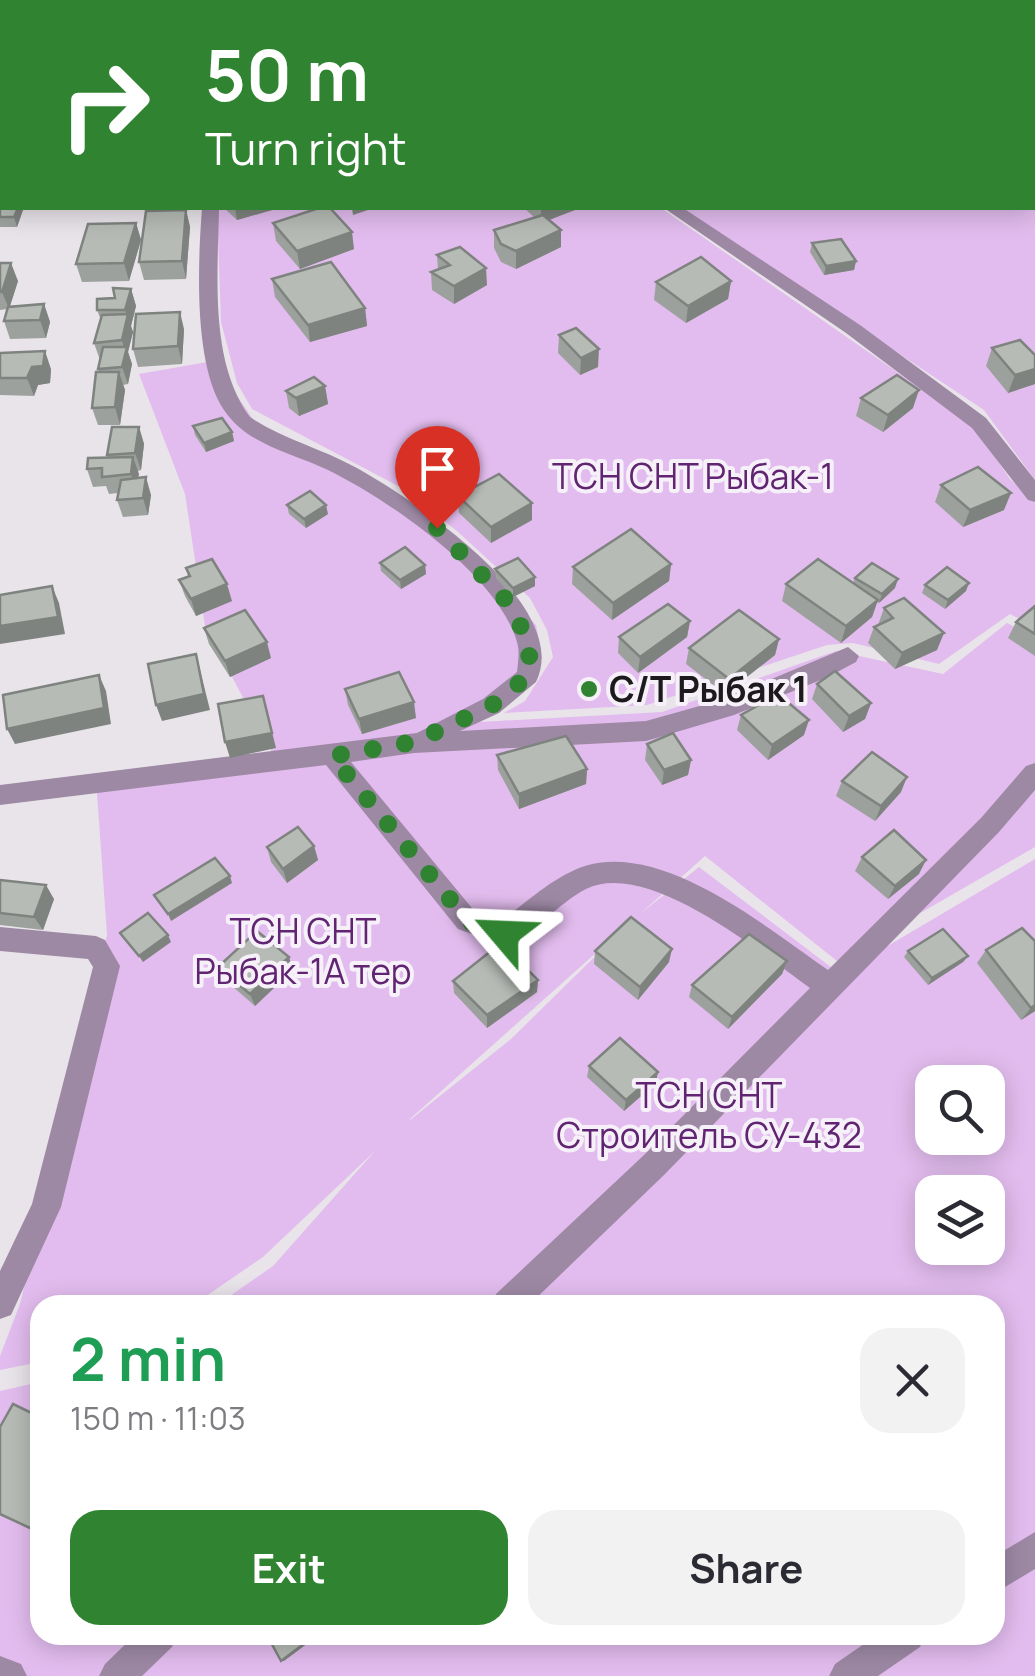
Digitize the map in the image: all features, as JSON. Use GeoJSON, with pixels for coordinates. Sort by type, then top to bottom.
{"type":"FeatureCollection","features":[{"type":"Feature","properties":{"kind":"lane"},"geometry":{"type":"LineString","coordinates":[[210,210],[207,285],[212,330],[227,392],[242,421],[346,470],[437,528],[508,602],[530,644],[528,676],[491,706],[414,742]]}},
{"type":"Feature","properties":{"kind":"lane"},"geometry":{"type":"LineString","coordinates":[[675,210],[853,329],[979,423],[1035,495]]}},
{"type":"Feature","properties":{"kind":"lane"},"geometry":{"type":"LineString","coordinates":[[0,795],[332,756],[414,742],[646,731],[726,708],[820,672],[848,656]]}},
{"type":"Feature","properties":{"kind":"lane"},"geometry":{"type":"LineString","coordinates":[[332,756],[468,921],[504,934],[589,875],[637,874],[683,888],[829,986]]}},
{"type":"Feature","properties":{"kind":"lane"},"geometry":{"type":"LineString","coordinates":[[518,1295],[654,1165],[990,826],[1035,773]]}},
{"type":"Feature","properties":{"kind":"lane"},"geometry":{"type":"LineString","coordinates":[[0,940],[96,948],[107,966],[46,1207],[0,1304]]}},
{"type":"Feature","properties":{"kind":"lane"},"geometry":{"type":"LineString","coordinates":[[1005,1569],[1035,1549]]}},
{"type":"Feature","properties":{"kind":"lane"},"geometry":{"type":"LineString","coordinates":[[117,1676],[150,1645]]}},
{"type":"Feature","properties":{"kind":"lane"},"geometry":{"type":"LineString","coordinates":[[847,1676],[893,1645]]}},
{"type":"Feature","properties":{"kind":"lane"},"geometry":{"type":"LineString","coordinates":[[0,1674],[9,1676]]}},
{"type":"Feature","properties":{"kind":"green space","name":"ТСН СНТ Рыбак-1"},"geometry":{"type":"Polygon","coordinates":[[[217,210],[664,210],[972,424],[1010,479],[1035,503],[1035,627],[1010,614],[939,664],[853,643],[827,645],[647,705],[504,713],[525,701],[553,657],[547,630],[530,598],[457,531],[400,487],[252,409],[237,383],[221,322],[217,210]]]}},
{"type":"Feature","properties":{"kind":"green space"},"geometry":{"type":"Polygon","coordinates":[[[682,210],[1035,210],[1035,480],[984,410],[682,210]]]}},
{"type":"Feature","properties":{"kind":"green space","name":"ТСН СНТ Рыбак-1А тер"},"geometry":{"type":"Polygon","coordinates":[[[213,361],[255,422],[351,467],[475,559],[536,625],[542,658],[530,684],[480,722],[662,712],[836,651],[943,674],[1007,623],[1035,637],[1035,847],[837,961],[705,856],[640,914],[699,867],[840,974],[1035,859],[1035,1676],[0,1676],[0,1391],[30,1384],[30,1645],[1005,1645],[1005,1295],[231,1295],[273,1266],[375,1151],[263,1257],[208,1295],[30,1295],[30,1364],[0,1370],[0,1356],[20,1304],[107,935],[96,779],[274,756],[205,626],[185,494],[139,374],[213,361]],[[625,927],[410,1119],[511,1039],[625,927]]]}},
{"type":"Feature","properties":{"kind":"building"},"geometry":{"type":"Polygon","coordinates":[[[0,210],[17,210],[14,217],[0,217],[0,210]]]}},
{"type":"Feature","properties":{"kind":"building"},"geometry":{"type":"Polygon","coordinates":[[[186,210],[182,261],[139,262],[146,211],[186,210]]]}},
{"type":"Feature","properties":{"kind":"building"},"geometry":{"type":"Polygon","coordinates":[[[313,210],[332,210],[352,232],[297,251],[273,223],[313,210]]]}},
{"type":"Feature","properties":{"kind":"building"},"geometry":{"type":"Polygon","coordinates":[[[543,215],[561,230],[516,251],[501,244],[494,230],[543,215]]]}},
{"type":"Feature","properties":{"kind":"building"},"geometry":{"type":"Polygon","coordinates":[[[136,223],[124,263],[76,264],[88,224],[136,223]]]}},
{"type":"Feature","properties":{"kind":"building"},"geometry":{"type":"Polygon","coordinates":[[[841,239],[856,261],[826,266],[812,243],[841,239]]]}},
{"type":"Feature","properties":{"kind":"building"},"geometry":{"type":"Polygon","coordinates":[[[460,247],[486,268],[454,286],[431,272],[450,265],[437,255],[460,247]]]}},
{"type":"Feature","properties":{"kind":"building"},"geometry":{"type":"Polygon","coordinates":[[[701,257],[731,281],[688,306],[656,282],[701,257]]]}},
{"type":"Feature","properties":{"kind":"building"},"geometry":{"type":"Polygon","coordinates":[[[331,262],[365,308],[308,325],[272,279],[331,262]]]}},
{"type":"Feature","properties":{"kind":"building"},"geometry":{"type":"Polygon","coordinates":[[[0,263],[11,263],[2,292],[0,292],[0,263]]]}},
{"type":"Feature","properties":{"kind":"building"},"geometry":{"type":"Polygon","coordinates":[[[113,288],[131,289],[125,310],[97,310],[97,299],[115,298],[113,288]]]}},
{"type":"Feature","properties":{"kind":"building"},"geometry":{"type":"Polygon","coordinates":[[[44,304],[40,320],[4,321],[8,307],[44,304]]]}},
{"type":"Feature","properties":{"kind":"building"},"geometry":{"type":"Polygon","coordinates":[[[180,312],[178,346],[133,349],[136,314],[180,312]]]}},
{"type":"Feature","properties":{"kind":"building"},"geometry":{"type":"Polygon","coordinates":[[[128,314],[122,340],[94,343],[102,315],[128,314]]]}},
{"type":"Feature","properties":{"kind":"building"},"geometry":{"type":"Polygon","coordinates":[[[576,328],[599,349],[581,358],[559,335],[576,328]]]}},
{"type":"Feature","properties":{"kind":"building"},"geometry":{"type":"Polygon","coordinates":[[[1020,340],[1035,355],[1035,369],[1015,375],[992,348],[1020,340]]]}},
{"type":"Feature","properties":{"kind":"building"},"geometry":{"type":"Polygon","coordinates":[[[103,347],[127,347],[122,367],[98,369],[103,347]]]}},
{"type":"Feature","properties":{"kind":"building"},"geometry":{"type":"Polygon","coordinates":[[[45,351],[43,366],[32,367],[27,378],[0,378],[0,353],[45,351]]]}},
{"type":"Feature","properties":{"kind":"building"},"geometry":{"type":"Polygon","coordinates":[[[96,372],[119,372],[115,407],[92,408],[96,372]]]}},
{"type":"Feature","properties":{"kind":"building"},"geometry":{"type":"Polygon","coordinates":[[[897,375],[919,390],[888,415],[861,398],[897,375]]]}},
{"type":"Feature","properties":{"kind":"building"},"geometry":{"type":"Polygon","coordinates":[[[314,377],[325,386],[296,398],[286,391],[314,377]]]}},
{"type":"Feature","properties":{"kind":"building"},"geometry":{"type":"Polygon","coordinates":[[[222,418],[232,432],[204,443],[193,426],[222,418]]]}},
{"type":"Feature","properties":{"kind":"building"},"geometry":{"type":"Polygon","coordinates":[[[112,427],[139,427],[135,453],[107,455],[112,427]]]}},
{"type":"Feature","properties":{"kind":"building"},"geometry":{"type":"Polygon","coordinates":[[[133,457],[131,474],[102,477],[102,468],[87,469],[88,458],[133,457]]]}},
{"type":"Feature","properties":{"kind":"building"},"geometry":{"type":"Polygon","coordinates":[[[978,467],[1011,493],[970,510],[941,485],[978,467]]]}},
{"type":"Feature","properties":{"kind":"building"},"geometry":{"type":"Polygon","coordinates":[[[499,474],[532,503],[491,527],[458,496],[499,474]]]}},
{"type":"Feature","properties":{"kind":"building"},"geometry":{"type":"Polygon","coordinates":[[[146,477],[143,498],[117,500],[121,480],[146,477]]]}},
{"type":"Feature","properties":{"kind":"building"},"geometry":{"type":"Polygon","coordinates":[[[310,491],[326,505],[304,519],[287,505],[310,491]]]}},
{"type":"Feature","properties":{"kind":"building"},"geometry":{"type":"Polygon","coordinates":[[[631,529],[671,564],[613,603],[573,567],[631,529]]]}},
{"type":"Feature","properties":{"kind":"building"},"geometry":{"type":"Polygon","coordinates":[[[405,547],[425,565],[400,580],[380,563],[405,547]]]}},
{"type":"Feature","properties":{"kind":"building"},"geometry":{"type":"Polygon","coordinates":[[[518,558],[535,577],[513,588],[495,569],[518,558]]]}},
{"type":"Feature","properties":{"kind":"building"},"geometry":{"type":"Polygon","coordinates":[[[212,559],[227,584],[191,599],[179,580],[190,576],[186,568],[212,559]]]}},
{"type":"Feature","properties":{"kind":"building"},"geometry":{"type":"Polygon","coordinates":[[[818,559],[878,600],[846,626],[786,584],[818,559]]]}},
{"type":"Feature","properties":{"kind":"building"},"geometry":{"type":"Polygon","coordinates":[[[872,563],[898,579],[882,594],[855,578],[872,563]]]}},
{"type":"Feature","properties":{"kind":"building"},"geometry":{"type":"Polygon","coordinates":[[[947,567],[969,583],[948,600],[925,585],[947,567]]]}},
{"type":"Feature","properties":{"kind":"building"},"geometry":{"type":"Polygon","coordinates":[[[52,586],[58,617],[0,626],[0,595],[52,586]]]}},
{"type":"Feature","properties":{"kind":"building"},"geometry":{"type":"Polygon","coordinates":[[[904,598],[944,633],[902,653],[874,627],[893,618],[884,608],[904,598]]]}},
{"type":"Feature","properties":{"kind":"building"},"geometry":{"type":"Polygon","coordinates":[[[668,604],[690,621],[640,657],[619,637],[668,604]]]}},
{"type":"Feature","properties":{"kind":"building"},"geometry":{"type":"Polygon","coordinates":[[[1035,606],[1035,634],[1016,622],[1035,606]]]}},
{"type":"Feature","properties":{"kind":"building"},"geometry":{"type":"Polygon","coordinates":[[[245,610],[267,642],[225,661],[204,628],[245,610]]]}},
{"type":"Feature","properties":{"kind":"building"},"geometry":{"type":"Polygon","coordinates":[[[739,610],[779,639],[729,679],[689,648],[739,610]]]}},
{"type":"Feature","properties":{"kind":"building"},"geometry":{"type":"Polygon","coordinates":[[[196,654],[204,694],[156,705],[148,664],[196,654]]]}},
{"type":"Feature","properties":{"kind":"building"},"geometry":{"type":"Polygon","coordinates":[[[835,671],[871,703],[849,716],[817,684],[835,671]]]}},
{"type":"Feature","properties":{"kind":"building"},"geometry":{"type":"Polygon","coordinates":[[[399,672],[414,702],[359,719],[345,689],[399,672]]]}},
{"type":"Feature","properties":{"kind":"building"},"geometry":{"type":"Polygon","coordinates":[[[99,675],[104,708],[7,729],[3,695],[99,675]]]}},
{"type":"Feature","properties":{"kind":"building"},"geometry":{"type":"Polygon","coordinates":[[[778,694],[809,720],[772,745],[741,715],[778,694]]]}},
{"type":"Feature","properties":{"kind":"building"},"geometry":{"type":"Polygon","coordinates":[[[263,696],[272,733],[225,742],[218,704],[263,696]]]}},
{"type":"Feature","properties":{"kind":"building"},"geometry":{"type":"Polygon","coordinates":[[[673,733],[691,760],[664,770],[647,744],[673,733]]]}},
{"type":"Feature","properties":{"kind":"building"},"geometry":{"type":"Polygon","coordinates":[[[566,736],[587,769],[519,794],[497,755],[566,736]]]}},
{"type":"Feature","properties":{"kind":"building"},"geometry":{"type":"Polygon","coordinates":[[[872,752],[907,777],[881,806],[842,781],[872,752]]]}},
{"type":"Feature","properties":{"kind":"building"},"geometry":{"type":"Polygon","coordinates":[[[298,827],[314,846],[283,869],[267,847],[298,827]]]}},
{"type":"Feature","properties":{"kind":"building"},"geometry":{"type":"Polygon","coordinates":[[[894,830],[926,860],[895,886],[862,857],[894,830]]]}},
{"type":"Feature","properties":{"kind":"building"},"geometry":{"type":"Polygon","coordinates":[[[215,858],[230,876],[168,914],[154,895],[215,858]]]}},
{"type":"Feature","properties":{"kind":"building"},"geometry":{"type":"Polygon","coordinates":[[[0,880],[46,885],[34,917],[0,913],[0,880]]]}},
{"type":"Feature","properties":{"kind":"building"},"geometry":{"type":"Polygon","coordinates":[[[148,913],[168,935],[139,956],[120,933],[148,913]]]}},
{"type":"Feature","properties":{"kind":"building"},"geometry":{"type":"Polygon","coordinates":[[[631,917],[672,949],[640,987],[595,951],[631,917]]]}},
{"type":"Feature","properties":{"kind":"building"},"geometry":{"type":"Polygon","coordinates":[[[1022,928],[1035,941],[1035,1005],[1031,1008],[986,950],[1022,928]]]}},
{"type":"Feature","properties":{"kind":"building"},"geometry":{"type":"Polygon","coordinates":[[[943,929],[968,956],[932,978],[908,951],[943,929]]]}},
{"type":"Feature","properties":{"kind":"building"},"geometry":{"type":"Polygon","coordinates":[[[257,931],[289,957],[250,994],[218,967],[257,931]]]}},
{"type":"Feature","properties":{"kind":"building"},"geometry":{"type":"Polygon","coordinates":[[[749,934],[787,961],[732,1017],[692,985],[749,934]]]}},
{"type":"Feature","properties":{"kind":"building"},"geometry":{"type":"Polygon","coordinates":[[[501,943],[538,980],[487,1015],[453,981],[501,943]]]}},
{"type":"Feature","properties":{"kind":"building"},"geometry":{"type":"Polygon","coordinates":[[[620,1038],[658,1072],[626,1100],[589,1066],[620,1038]]]}},
{"type":"Feature","properties":{"kind":"building"},"geometry":{"type":"Polygon","coordinates":[[[13,1404],[30,1412],[30,1528],[0,1514],[0,1427],[13,1404]]]}},
{"type":"Feature","properties":{"kind":"building"},"geometry":{"type":"Polygon","coordinates":[[[272,1645],[302,1645],[281,1661],[272,1645]]]}},
{"type":"Feature","properties":{"kind":"place","name":"С/Т Рыбак 1"},"geometry":{"type":"Point","coordinates":[589,689]}},
{"type":"Feature","properties":{"kind":"route"},"geometry":{"type":"LineString","coordinates":[[437,528],[508,602],[530,644],[528,676],[491,706],[414,742],[332,756],[468,921],[504,934]]}},
{"type":"Feature","properties":{"kind":"park label","name":"ТСН СНТ Строитель СУ-432"},"geometry":{"type":"Point","coordinates":[709,1115]}}]}
